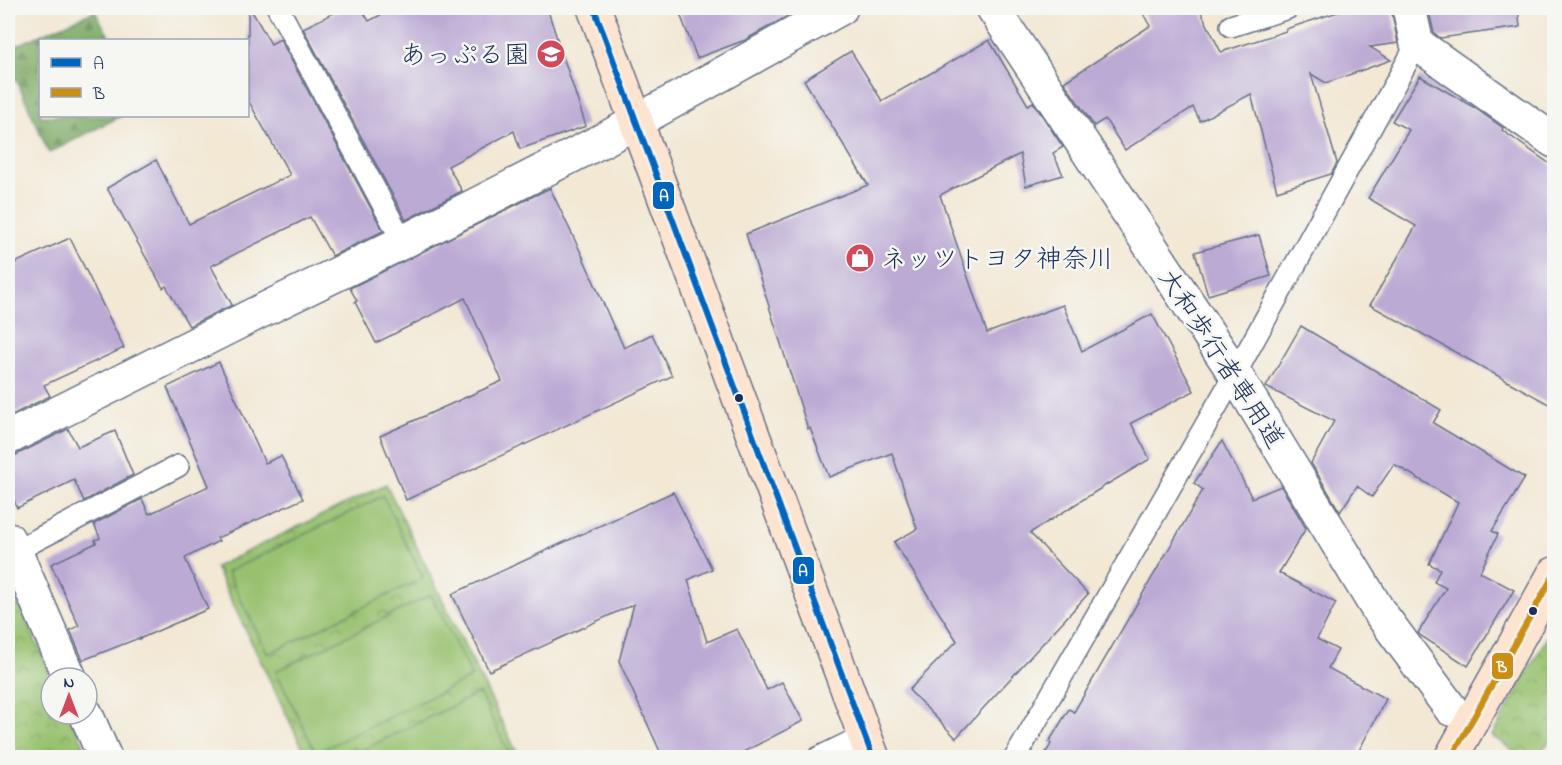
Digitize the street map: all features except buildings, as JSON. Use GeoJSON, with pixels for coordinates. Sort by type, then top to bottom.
{"type":"FeatureCollection","features":[{"type":"Feature","properties":{"kind":"street"},"geometry":{"type":"LineString","coordinates":[[594,8],[869,746]]}},
{"type":"Feature","properties":{"kind":"street"},"geometry":{"type":"LineString","coordinates":[[8,438],[403,242],[636,122],[841,8]]}},
{"type":"Feature","properties":{"kind":"street","name":"大和歩行者専用道"},"geometry":{"type":"LineString","coordinates":[[993,8],[1235,374],[1378,610],[1451,709]]}},
{"type":"Feature","properties":{"kind":"street"},"geometry":{"type":"LineString","coordinates":[[1409,8],[1418,44],[1554,141]]}},
{"type":"Feature","properties":{"kind":"street"},"geometry":{"type":"LineString","coordinates":[[11,545],[65,666]]}},
{"type":"Feature","properties":{"kind":"street"},"geometry":{"type":"LineString","coordinates":[[1451,758],[1554,574]]}},
{"type":"Feature","properties":{"kind":"street"},"geometry":{"type":"LineString","coordinates":[[91,726],[105,758]]}},
{"type":"Feature","properties":{"kind":"lane"},"geometry":{"type":"LineString","coordinates":[[278,8],[403,242]]}},
{"type":"Feature","properties":{"kind":"lane"},"geometry":{"type":"LineString","coordinates":[[1231,26],[1288,8]]}},
{"type":"Feature","properties":{"kind":"lane"},"geometry":{"type":"LineString","coordinates":[[1015,758],[1235,374],[1418,44]]}},
{"type":"Feature","properties":{"kind":"lane"},"geometry":{"type":"LineString","coordinates":[[11,545],[178,466]]}},
{"type":"Feature","properties":{"kind":"lane"},"geometry":{"type":"LineString","coordinates":[[818,758],[869,746]]}},
{"type":"Feature","properties":{"kind":"green space"},"geometry":{"type":"Polygon","coordinates":[[[95,11],[110,39],[39,39],[39,117],[119,117],[49,153],[8,61],[8,49],[95,11]]]}},
{"type":"Feature","properties":{"kind":"green space"},"geometry":{"type":"Polygon","coordinates":[[[386,484],[519,757],[307,757],[215,567],[386,484]]]}},
{"type":"Feature","properties":{"kind":"green space"},"geometry":{"type":"Polygon","coordinates":[[[383,496],[423,578],[268,654],[227,572],[383,496]]]}},
{"type":"Feature","properties":{"kind":"green space"},"geometry":{"type":"Polygon","coordinates":[[[8,582],[47,666],[39,666],[39,726],[75,726],[84,745],[53,757],[8,757],[8,582]]]}},
{"type":"Feature","properties":{"kind":"green space"},"geometry":{"type":"Polygon","coordinates":[[[431,595],[472,677],[316,753],[276,671],[431,595]]]}},
{"type":"Feature","properties":{"kind":"green space"},"geometry":{"type":"Polygon","coordinates":[[[1554,625],[1554,736],[1536,757],[1522,757],[1492,736],[1554,625]]]}},
{"type":"Feature","properties":{"kind":"green space"},"geometry":{"type":"Polygon","coordinates":[[[479,693],[511,757],[348,757],[479,693]]]}},
{"type":"Feature","properties":{"kind":"transit line","name":"A"},"geometry":{"type":"LineString","coordinates":[[594,8],[873,758]]}},
{"type":"Feature","properties":{"kind":"transit line","name":"B"},"geometry":{"type":"LineString","coordinates":[[1451,758],[1554,574]]}},
{"type":"Feature","properties":{"kind":"place","name":"あっぷる園"},"geometry":{"type":"Point","coordinates":[551,54]}},
{"type":"Feature","properties":{"kind":"place","name":"ネッツトヨタ神奈川"},"geometry":{"type":"Point","coordinates":[860,258]}}]}
